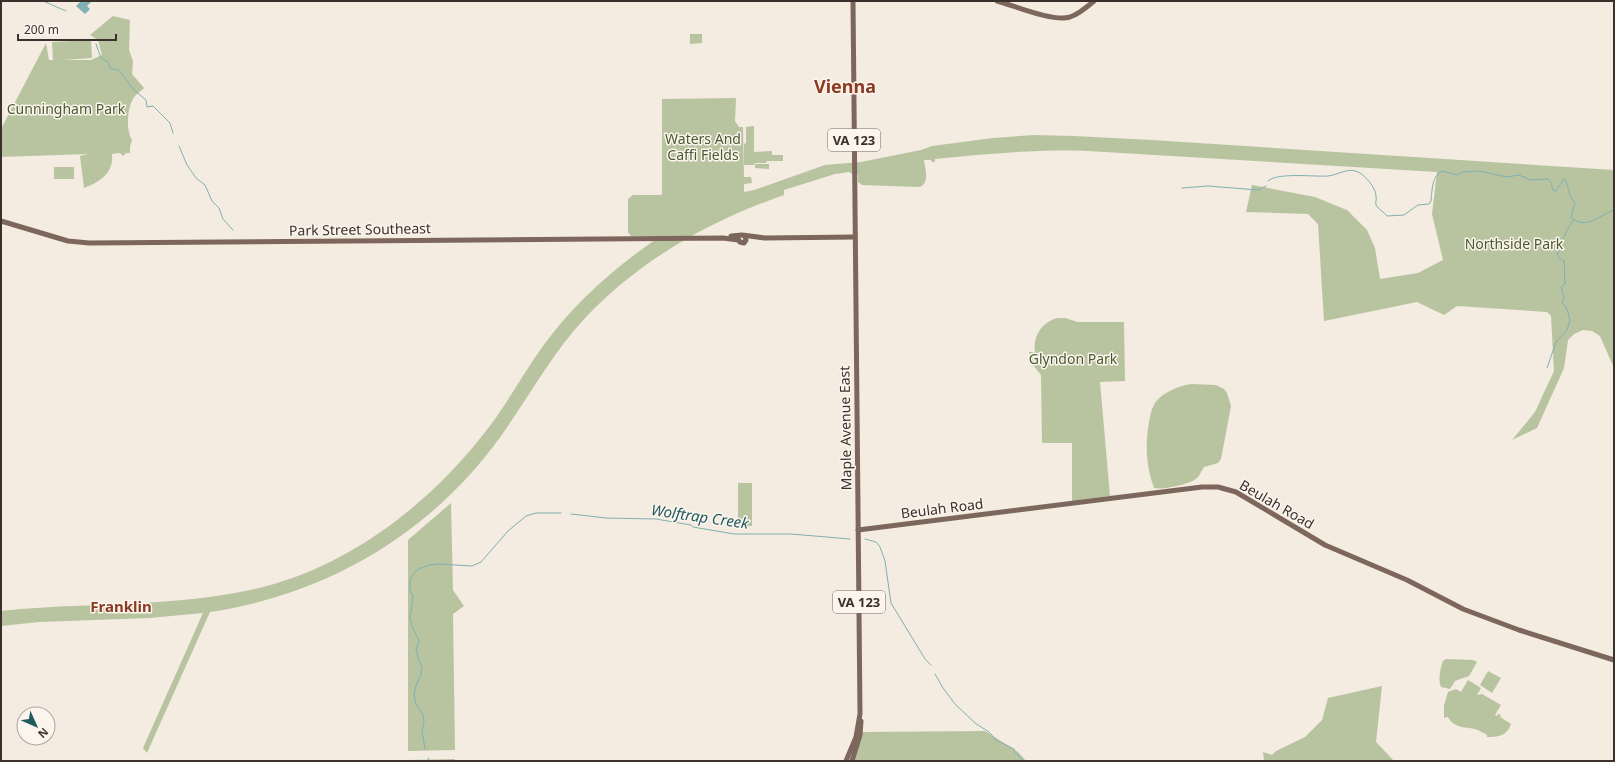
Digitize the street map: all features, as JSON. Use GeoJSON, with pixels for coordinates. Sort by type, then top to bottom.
{"type":"FeatureCollection","features":[{"type":"Feature","properties":{"kind":"main road","name":"Maple Avenue East"},"geometry":{"type":"LineString","coordinates":[[846,761],[856,738],[860,714],[853,1]]}},
{"type":"Feature","properties":{"kind":"main road"},"geometry":{"type":"LineString","coordinates":[[997,1],[1049,17],[1061,18],[1079,13],[1094,1]]}},
{"type":"Feature","properties":{"kind":"main road","name":"Park Street Southeast"},"geometry":{"type":"LineString","coordinates":[[1,221],[68,241],[89,243],[855,237]]}},
{"type":"Feature","properties":{"kind":"main road","name":"Beulah Road"},"geometry":{"type":"LineString","coordinates":[[858,530],[1196,488],[1218,487],[1231,490],[1242,495],[1315,540],[1406,580],[1463,609],[1496,622],[1614,660]]}},
{"type":"Feature","properties":{"kind":"main road","name":"VA 123"},"geometry":{"type":"LineString","coordinates":[[852,761],[858,747],[861,723],[860,714]]}},
{"type":"Feature","properties":{"kind":"green space","name":"Cunningham Park"},"geometry":{"type":"Polygon","coordinates":[[[113,16],[130,20],[129,50],[133,61],[132,74],[144,88],[134,98],[129,108],[128,125],[132,140],[130,153],[126,153],[123,156],[120,153],[112,154],[111,166],[105,176],[84,188],[80,156],[88,154],[1,157],[1,129],[46,43],[49,60],[53,60],[52,42],[91,40],[92,58],[62,60],[91,60],[102,55],[98,40],[90,35],[113,16]]]}},
{"type":"Feature","properties":{"kind":"green space"},"geometry":{"type":"Polygon","coordinates":[[[690,34],[702,34],[702,43],[690,44],[690,34]]]}},
{"type":"Feature","properties":{"kind":"green space"},"geometry":{"type":"Polygon","coordinates":[[[736,98],[735,121],[739,127],[743,127],[744,177],[751,177],[752,183],[744,184],[744,192],[754,190],[825,165],[861,162],[921,150],[932,146],[993,138],[1033,135],[1152,140],[1614,170],[1614,368],[1600,336],[1592,331],[1583,330],[1574,334],[1568,340],[1564,368],[1537,428],[1512,440],[1535,412],[1554,371],[1551,316],[1547,312],[1457,306],[1444,315],[1417,302],[1324,321],[1318,224],[1308,214],[1246,212],[1252,185],[1315,197],[1347,210],[1367,230],[1375,248],[1380,279],[1418,273],[1443,260],[1432,214],[1437,172],[1088,151],[1031,151],[935,159],[935,162],[932,162],[931,160],[924,160],[926,179],[920,187],[862,185],[858,182],[858,173],[857,176],[849,172],[835,174],[784,190],[784,195],[757,205],[703,230],[653,260],[607,296],[586,317],[560,348],[504,432],[465,480],[435,509],[402,535],[368,557],[331,576],[292,592],[252,604],[210,612],[147,753],[143,748],[203,613],[150,618],[39,622],[1,626],[1,611],[173,601],[217,596],[260,588],[304,573],[334,560],[389,526],[415,506],[461,461],[482,436],[506,403],[543,346],[569,314],[612,272],[661,236],[631,236],[628,232],[628,199],[633,195],[662,195],[662,99],[736,98]]]}},
{"type":"Feature","properties":{"kind":"green space"},"geometry":{"type":"Polygon","coordinates":[[[754,126],[754,152],[772,151],[772,155],[783,155],[783,161],[767,161],[766,163],[744,165],[746,127],[754,126]]]}},
{"type":"Feature","properties":{"kind":"green space"},"geometry":{"type":"Polygon","coordinates":[[[755,164],[769,164],[769,169],[755,168],[755,164]]]}},
{"type":"Feature","properties":{"kind":"green space"},"geometry":{"type":"Polygon","coordinates":[[[54,167],[74,167],[74,179],[54,179],[54,167]]]}},
{"type":"Feature","properties":{"kind":"green space","name":"Glyndon Park"},"geometry":{"type":"Polygon","coordinates":[[[1065,318],[1078,322],[1124,322],[1125,381],[1100,382],[1110,496],[1072,501],[1072,443],[1042,443],[1041,375],[1033,365],[1029,352],[1035,352],[1035,341],[1042,327],[1051,320],[1065,318]]]}},
{"type":"Feature","properties":{"kind":"green space"},"geometry":{"type":"Polygon","coordinates":[[[1191,384],[1216,385],[1224,389],[1227,393],[1231,406],[1221,459],[1218,463],[1204,467],[1194,480],[1170,487],[1154,488],[1149,472],[1147,447],[1149,422],[1152,410],[1159,398],[1169,391],[1191,384]]]}},
{"type":"Feature","properties":{"kind":"green space"},"geometry":{"type":"Polygon","coordinates":[[[738,483],[752,483],[752,526],[738,526],[738,483]]]}},
{"type":"Feature","properties":{"kind":"green space"},"geometry":{"type":"Polygon","coordinates":[[[451,503],[453,590],[464,606],[453,614],[455,750],[408,751],[408,540],[451,503]]]}},
{"type":"Feature","properties":{"kind":"green space"},"geometry":{"type":"Polygon","coordinates":[[[1446,659],[1473,660],[1477,662],[1469,676],[1455,681],[1450,689],[1441,687],[1440,681],[1442,664],[1446,659]]]}},
{"type":"Feature","properties":{"kind":"green space"},"geometry":{"type":"Polygon","coordinates":[[[1488,671],[1501,678],[1492,693],[1480,685],[1488,671]]]}},
{"type":"Feature","properties":{"kind":"green space"},"geometry":{"type":"Polygon","coordinates":[[[1468,680],[1481,688],[1477,695],[1482,694],[1501,705],[1495,715],[1501,715],[1500,717],[1511,724],[1507,731],[1502,735],[1487,737],[1487,735],[1478,730],[1456,725],[1450,721],[1448,717],[1444,718],[1444,705],[1448,692],[1456,689],[1461,692],[1468,680]]]}},
{"type":"Feature","properties":{"kind":"green space"},"geometry":{"type":"Polygon","coordinates":[[[1382,686],[1376,742],[1394,761],[1264,761],[1263,752],[1272,755],[1276,751],[1305,737],[1322,720],[1328,698],[1382,686]]]}},
{"type":"Feature","properties":{"kind":"green space"},"geometry":{"type":"Polygon","coordinates":[[[985,731],[1018,752],[1026,761],[852,761],[861,732],[985,731]]]}},
{"type":"Feature","properties":{"kind":"green space"},"geometry":{"type":"Polygon","coordinates":[[[455,759],[455,761],[408,761],[408,760],[455,759]]]}},
{"type":"Feature","properties":{"kind":"water"},"geometry":{"type":"Polygon","coordinates":[[[81,1],[92,1],[87,6],[90,9],[85,14],[76,6],[81,1]]]}},
{"type":"Feature","properties":{"kind":"waterway"},"geometry":{"type":"LineString","coordinates":[[43,1],[66,11]]}},
{"type":"Feature","properties":{"kind":"waterway"},"geometry":{"type":"LineString","coordinates":[[96,44],[101,58],[108,62],[111,69],[119,70],[133,89],[146,100],[147,107],[153,106],[170,123],[173,133]]}},
{"type":"Feature","properties":{"kind":"waterway"},"geometry":{"type":"LineString","coordinates":[[179,146],[187,165],[196,178],[205,185],[212,201],[219,208],[223,219],[233,230]]}},
{"type":"Feature","properties":{"kind":"waterway"},"geometry":{"type":"LineString","coordinates":[[1268,181],[1273,178],[1287,176],[1328,176],[1350,170],[1358,172],[1370,182],[1376,193],[1376,205],[1387,216],[1404,215],[1418,205],[1429,204],[1431,201],[1434,180],[1442,171],[1457,175],[1463,172],[1479,171],[1507,177],[1519,175],[1531,180],[1548,179],[1553,190],[1556,191],[1564,179],[1575,203],[1571,217],[1582,223],[1592,221],[1614,210]]}},
{"type":"Feature","properties":{"kind":"waterway"},"geometry":{"type":"LineString","coordinates":[[1182,188],[1208,186],[1258,190],[1266,186]]}},
{"type":"Feature","properties":{"kind":"waterway"},"geometry":{"type":"LineString","coordinates":[[1547,368],[1556,342],[1567,330],[1570,320],[1567,309],[1562,302],[1564,298],[1561,287],[1565,284],[1564,261],[1559,258],[1557,254],[1562,246],[1561,242],[1572,221],[1574,220]]}},
{"type":"Feature","properties":{"kind":"waterway","name":"Wolftrap Creek"},"geometry":{"type":"LineString","coordinates":[[425,749],[422,731],[424,722],[423,715],[416,704],[414,693],[421,675],[422,667],[416,649],[419,641],[410,618],[413,596],[410,591],[411,577],[418,569],[430,565],[439,564],[472,566],[481,562],[508,531],[526,516],[536,513],[561,513]]}},
{"type":"Feature","properties":{"kind":"waterway","name":"Wolftrap Creek"},"geometry":{"type":"LineString","coordinates":[[571,514],[606,518],[656,519],[734,534],[791,534],[850,539]]}},
{"type":"Feature","properties":{"kind":"waterway","name":"Wolftrap Creek"},"geometry":{"type":"LineString","coordinates":[[865,539],[876,542],[880,547],[885,561],[891,603],[925,659],[931,665]]}},
{"type":"Feature","properties":{"kind":"waterway","name":"Wolftrap Creek"},"geometry":{"type":"LineString","coordinates":[[935,674],[955,704],[975,723],[989,732],[996,740],[1014,749],[1024,761]]}},
{"type":"Feature","properties":{"kind":"district","name":"Vienna"},"geometry":{"type":"Point","coordinates":[845,86]}},
{"type":"Feature","properties":{"kind":"district","name":"Franklin"},"geometry":{"type":"Point","coordinates":[121,606]}},
{"type":"Feature","properties":{"kind":"park label","name":"Waters And Caffi Fields"},"geometry":{"type":"Point","coordinates":[703,146]}},
{"type":"Feature","properties":{"kind":"park label","name":"Northside Park"},"geometry":{"type":"Point","coordinates":[1514,243]}}]}
